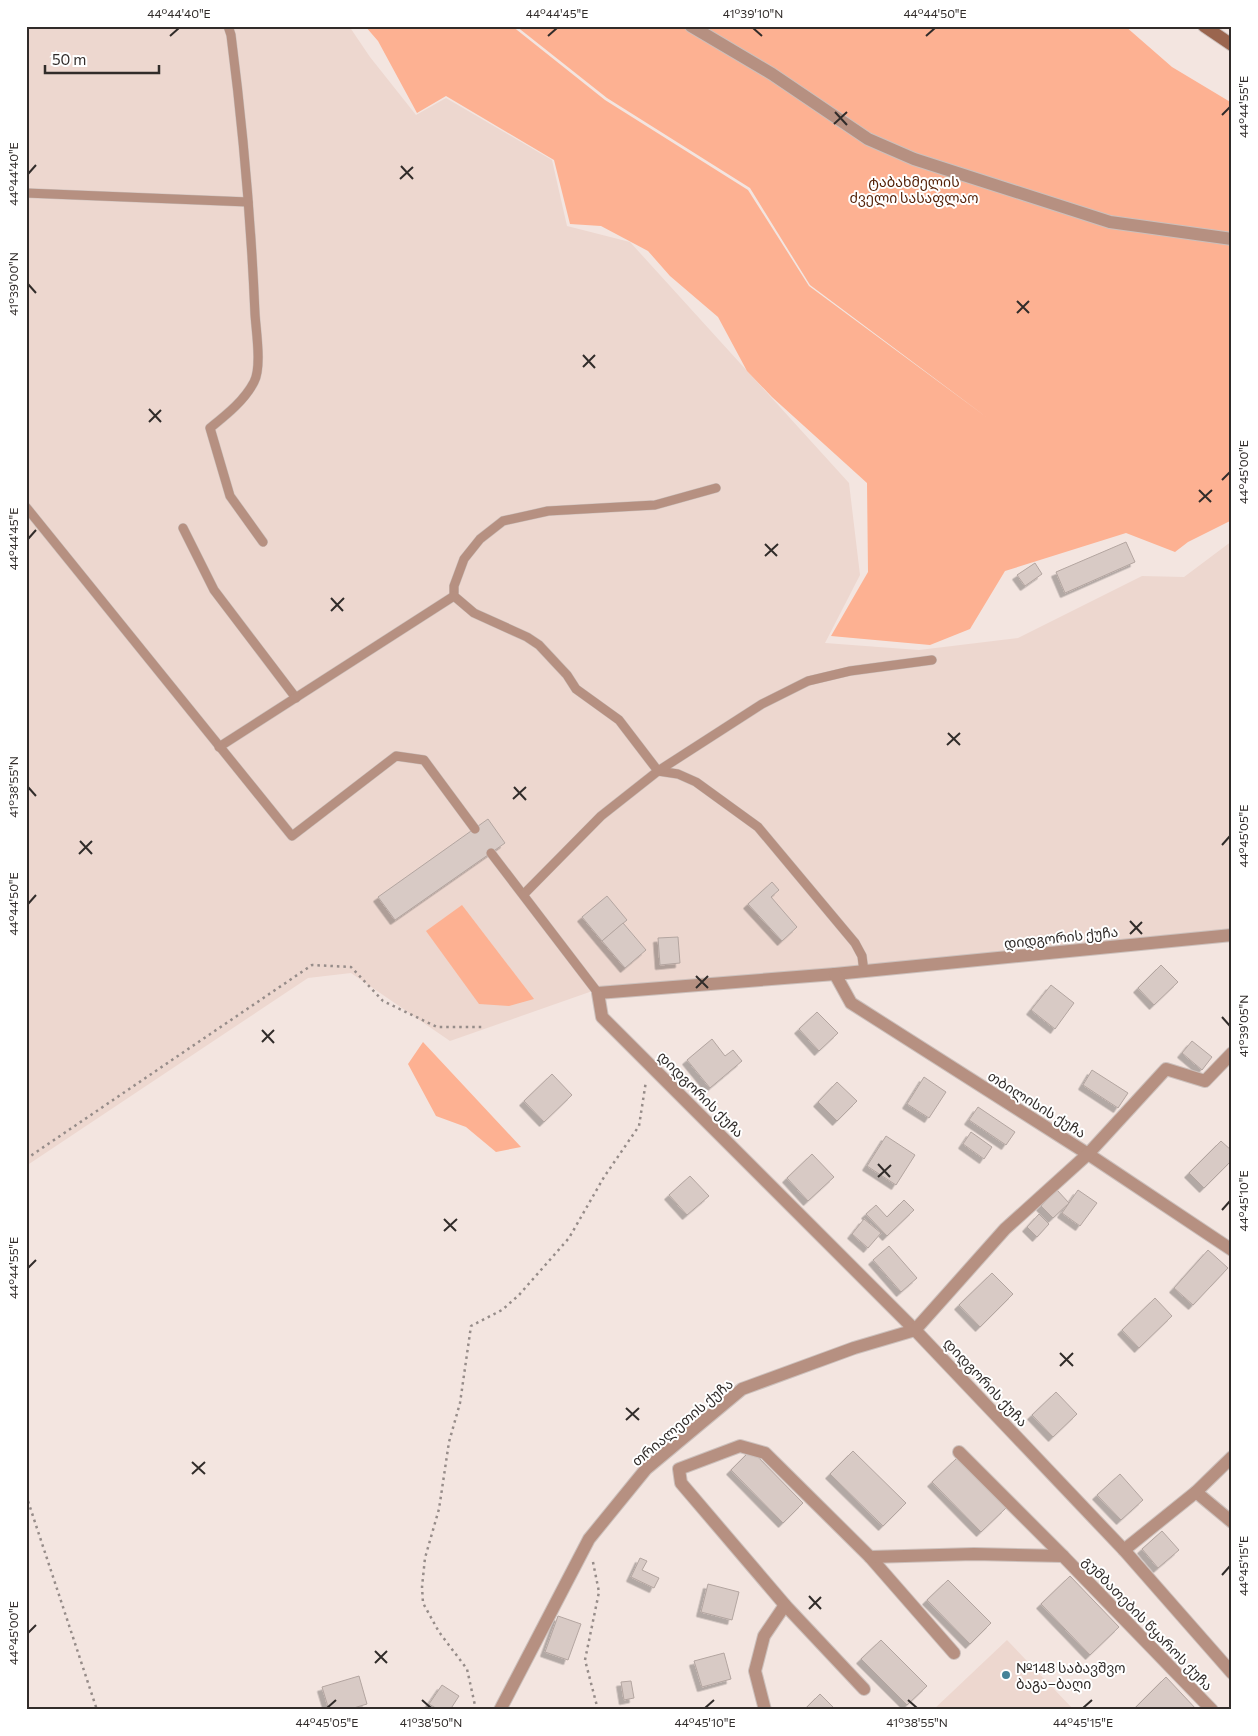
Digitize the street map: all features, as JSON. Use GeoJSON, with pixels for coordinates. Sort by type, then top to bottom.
{"type":"FeatureCollection","features":[{"type":"Feature","properties":{"kind":"main road"},"geometry":{"type":"LineString","coordinates":[[1204,26],[1232,45]]}},
{"type":"Feature","properties":{"kind":"street"},"geometry":{"type":"LineString","coordinates":[[691,26],[772,74],[868,139],[914,159],[1110,222],[1232,239]]}},
{"type":"Feature","properties":{"kind":"street","name":"დიდგორის ქუჩა"},"geometry":{"type":"LineString","coordinates":[[1232,935],[864,972],[598,993],[602,1017],[915,1330],[1124,1550],[1232,1673]]}},
{"type":"Feature","properties":{"kind":"street","name":"თბილისის ქუჩა"},"geometry":{"type":"LineString","coordinates":[[835,974],[851,1003],[1088,1154],[1232,1250]]}},
{"type":"Feature","properties":{"kind":"street"},"geometry":{"type":"LineString","coordinates":[[915,1330],[1005,1229],[1088,1154],[1166,1069],[1205,1081],[1232,1053]]}},
{"type":"Feature","properties":{"kind":"street","name":"თრიალეთის ქუჩა"},"geometry":{"type":"LineString","coordinates":[[500,1710],[589,1539],[646,1469],[742,1389],[854,1348],[915,1330]]}},
{"type":"Feature","properties":{"kind":"street"},"geometry":{"type":"LineString","coordinates":[[679,1469],[740,1446],[765,1453],[870,1557],[954,1653]]}},
{"type":"Feature","properties":{"kind":"street","name":"გუმბათების წყაროს ქუჩა"},"geometry":{"type":"LineString","coordinates":[[959,1452],[1212,1710]]}},
{"type":"Feature","properties":{"kind":"street"},"geometry":{"type":"LineString","coordinates":[[663,1455],[679,1469],[681,1482],[785,1605],[864,1688]]}},
{"type":"Feature","properties":{"kind":"street"},"geometry":{"type":"LineString","coordinates":[[1124,1550],[1196,1492],[1232,1457]]}},
{"type":"Feature","properties":{"kind":"street"},"geometry":{"type":"LineString","coordinates":[[1196,1492],[1232,1522]]}},
{"type":"Feature","properties":{"kind":"street","name":"გუმბათების წყაროს ქუჩა"},"geometry":{"type":"LineString","coordinates":[[870,1557],[974,1554],[1063,1556]]}},
{"type":"Feature","properties":{"kind":"street"},"geometry":{"type":"LineString","coordinates":[[765,1710],[755,1671],[764,1636],[785,1605]]}},
{"type":"Feature","properties":{"kind":"lane"},"geometry":{"type":"LineString","coordinates":[[228,26],[231,35],[241,118],[258,362],[255,381],[237,404],[210,428],[230,496],[263,542]]}},
{"type":"Feature","properties":{"kind":"lane"},"geometry":{"type":"LineString","coordinates":[[26,194],[248,202]]}},
{"type":"Feature","properties":{"kind":"lane"},"geometry":{"type":"LineString","coordinates":[[716,488],[656,505],[548,511],[503,521],[480,539],[464,559],[454,586],[454,596],[474,613],[527,637],[539,645],[567,675],[576,689],[619,720],[658,771],[678,774],[696,782],[758,827],[855,943],[862,956],[864,972]]}},
{"type":"Feature","properties":{"kind":"lane"},"geometry":{"type":"LineString","coordinates":[[26,507],[292,836],[396,756],[424,760],[475,829]]}},
{"type":"Feature","properties":{"kind":"lane"},"geometry":{"type":"LineString","coordinates":[[182,528],[214,590],[296,698]]}},
{"type":"Feature","properties":{"kind":"lane"},"geometry":{"type":"LineString","coordinates":[[220,747],[454,596]]}},
{"type":"Feature","properties":{"kind":"lane"},"geometry":{"type":"LineString","coordinates":[[524,894],[601,816],[658,771],[762,704],[808,681],[850,670],[932,660]]}},
{"type":"Feature","properties":{"kind":"lane"},"geometry":{"type":"LineString","coordinates":[[492,853],[598,993]]}},
{"type":"Feature","properties":{"kind":"path"},"geometry":{"type":"LineString","coordinates":[[26,1159],[312,965],[351,966],[383,1002],[437,1027],[485,1027]]}},
{"type":"Feature","properties":{"kind":"path"},"geometry":{"type":"LineString","coordinates":[[476,1710],[467,1668],[440,1632],[422,1603],[424,1558],[439,1509],[450,1442],[460,1403],[471,1326],[502,1310],[519,1295],[569,1238],[604,1177],[639,1126],[641,1100],[649,1064]]}},
{"type":"Feature","properties":{"kind":"path"},"geometry":{"type":"LineString","coordinates":[[26,1495],[97,1710]]}},
{"type":"Feature","properties":{"kind":"path"},"geometry":{"type":"LineString","coordinates":[[589,1539],[599,1592],[585,1660],[598,1710]]}},
{"type":"Feature","properties":{"kind":"shaded area"},"geometry":{"type":"Polygon","coordinates":[[[26,26],[349,26],[370,57],[416,115],[446,98],[552,160],[567,226],[630,242],[849,483],[860,575],[825,643],[919,650],[1018,638],[1142,576],[1184,577],[1232,541],[1232,933],[601,988],[450,1041],[351,973],[308,978],[26,1166],[26,26]]]}},
{"type":"Feature","properties":{"kind":"shaded area","name":"№148 საბავშვო ბაგა–ბაღი"},"geometry":{"type":"Polygon","coordinates":[[[1007,1640],[1074,1710],[933,1710],[1007,1640]]]}},
{"type":"Feature","properties":{"kind":"green space","name":"ტაბახმელის ძველი სასაფლაო"},"geometry":{"type":"Polygon","coordinates":[[[365,26],[512,26],[605,100],[748,190],[809,286],[989,419],[810,285],[750,188],[607,98],[516,26],[1125,26],[1172,67],[1232,103],[1232,520],[1188,542],[1175,552],[1126,533],[1005,571],[970,629],[930,645],[831,636],[868,572],[867,483],[772,397],[747,371],[718,317],[670,276],[648,251],[601,226],[570,224],[554,160],[446,96],[417,113],[378,41],[365,26]]]}},
{"type":"Feature","properties":{"kind":"green space"},"geometry":{"type":"Polygon","coordinates":[[[462,905],[534,999],[509,1006],[479,1004],[426,931],[462,905]]]}},
{"type":"Feature","properties":{"kind":"green space"},"geometry":{"type":"Polygon","coordinates":[[[423,1042],[521,1147],[496,1152],[466,1127],[436,1116],[408,1064],[423,1042]]]}},
{"type":"Feature","properties":{"kind":"building"},"geometry":{"type":"Polygon","coordinates":[[[1126,542],[1135,562],[1065,593],[1056,572],[1126,542]]]}},
{"type":"Feature","properties":{"kind":"building"},"geometry":{"type":"Polygon","coordinates":[[[1035,563],[1042,574],[1025,586],[1017,575],[1035,563]]]}},
{"type":"Feature","properties":{"kind":"building"},"geometry":{"type":"Polygon","coordinates":[[[488,819],[505,843],[395,920],[378,897],[488,819]]]}},
{"type":"Feature","properties":{"kind":"building"},"geometry":{"type":"Polygon","coordinates":[[[772,882],[779,890],[771,897],[797,927],[782,941],[748,904],[772,882]]]}},
{"type":"Feature","properties":{"kind":"building"},"geometry":{"type":"Polygon","coordinates":[[[607,896],[627,920],[602,941],[582,917],[607,896]]]}},
{"type":"Feature","properties":{"kind":"building"},"geometry":{"type":"Polygon","coordinates":[[[623,923],[646,950],[625,968],[602,941],[623,923]]]}},
{"type":"Feature","properties":{"kind":"building"},"geometry":{"type":"Polygon","coordinates":[[[678,937],[680,963],[660,965],[658,938],[678,937]]]}},
{"type":"Feature","properties":{"kind":"building"},"geometry":{"type":"Polygon","coordinates":[[[1161,965],[1178,982],[1154,1005],[1138,988],[1161,965]]]}},
{"type":"Feature","properties":{"kind":"building"},"geometry":{"type":"Polygon","coordinates":[[[1051,985],[1074,1003],[1055,1029],[1031,1010],[1051,985]]]}},
{"type":"Feature","properties":{"kind":"building"},"geometry":{"type":"Polygon","coordinates":[[[817,1012],[838,1033],[819,1051],[799,1029],[817,1012]]]}},
{"type":"Feature","properties":{"kind":"building"},"geometry":{"type":"Polygon","coordinates":[[[712,1039],[725,1056],[733,1050],[742,1061],[710,1088],[687,1060],[712,1039]]]}},
{"type":"Feature","properties":{"kind":"building"},"geometry":{"type":"Polygon","coordinates":[[[1192,1041],[1212,1057],[1202,1070],[1182,1053],[1192,1041]]]}},
{"type":"Feature","properties":{"kind":"building"},"geometry":{"type":"Polygon","coordinates":[[[1092,1070],[1128,1093],[1118,1108],[1083,1085],[1092,1070]]]}},
{"type":"Feature","properties":{"kind":"building"},"geometry":{"type":"Polygon","coordinates":[[[552,1074],[572,1095],[544,1122],[524,1101],[552,1074]]]}},
{"type":"Feature","properties":{"kind":"building"},"geometry":{"type":"Polygon","coordinates":[[[924,1077],[946,1092],[929,1118],[907,1104],[924,1077]]]}},
{"type":"Feature","properties":{"kind":"building"},"geometry":{"type":"Polygon","coordinates":[[[837,1082],[857,1101],[837,1121],[818,1102],[837,1082]]]}},
{"type":"Feature","properties":{"kind":"building"},"geometry":{"type":"Polygon","coordinates":[[[978,1107],[1015,1132],[1006,1145],[969,1120],[978,1107]]]}},
{"type":"Feature","properties":{"kind":"building"},"geometry":{"type":"Polygon","coordinates":[[[971,1132],[992,1147],[984,1159],[963,1144],[971,1132]]]}},
{"type":"Feature","properties":{"kind":"building"},"geometry":{"type":"Polygon","coordinates":[[[886,1136],[915,1155],[896,1185],[867,1166],[886,1136]]]}},
{"type":"Feature","properties":{"kind":"building"},"geometry":{"type":"Polygon","coordinates":[[[1221,1141],[1232,1151],[1232,1160],[1204,1188],[1189,1173],[1221,1141]]]}},
{"type":"Feature","properties":{"kind":"building"},"geometry":{"type":"Polygon","coordinates":[[[812,1154],[834,1177],[808,1201],[787,1178],[812,1154]]]}},
{"type":"Feature","properties":{"kind":"building"},"geometry":{"type":"Polygon","coordinates":[[[690,1176],[709,1196],[687,1215],[669,1195],[690,1176]]]}},
{"type":"Feature","properties":{"kind":"building"},"geometry":{"type":"Polygon","coordinates":[[[1057,1190],[1069,1203],[1053,1218],[1041,1206],[1057,1190]]]}},
{"type":"Feature","properties":{"kind":"building"},"geometry":{"type":"Polygon","coordinates":[[[1078,1190],[1097,1203],[1080,1226],[1062,1213],[1078,1190]]]}},
{"type":"Feature","properties":{"kind":"building"},"geometry":{"type":"Polygon","coordinates":[[[904,1200],[914,1210],[887,1236],[866,1214],[876,1205],[887,1217],[904,1200]]]}},
{"type":"Feature","properties":{"kind":"building"},"geometry":{"type":"Polygon","coordinates":[[[1039,1214],[1049,1224],[1037,1237],[1027,1227],[1039,1214]]]}},
{"type":"Feature","properties":{"kind":"building"},"geometry":{"type":"Polygon","coordinates":[[[864,1219],[881,1233],[868,1248],[852,1234],[864,1219]]]}},
{"type":"Feature","properties":{"kind":"building"},"geometry":{"type":"Polygon","coordinates":[[[889,1246],[917,1278],[901,1292],[873,1260],[889,1246]]]}},
{"type":"Feature","properties":{"kind":"building"},"geometry":{"type":"Polygon","coordinates":[[[1208,1250],[1228,1268],[1193,1305],[1174,1288],[1208,1250]]]}},
{"type":"Feature","properties":{"kind":"building"},"geometry":{"type":"Polygon","coordinates":[[[992,1273],[1013,1294],[980,1327],[959,1305],[992,1273]]]}},
{"type":"Feature","properties":{"kind":"building"},"geometry":{"type":"Polygon","coordinates":[[[1155,1298],[1172,1316],[1139,1348],[1122,1330],[1155,1298]]]}},
{"type":"Feature","properties":{"kind":"building"},"geometry":{"type":"Polygon","coordinates":[[[1056,1392],[1077,1414],[1053,1437],[1032,1415],[1056,1392]]]}},
{"type":"Feature","properties":{"kind":"building"},"geometry":{"type":"Polygon","coordinates":[[[751,1450],[803,1503],[783,1523],[731,1470],[751,1450]]]}},
{"type":"Feature","properties":{"kind":"building"},"geometry":{"type":"Polygon","coordinates":[[[853,1451],[906,1503],[883,1526],[830,1474],[853,1451]]]}},
{"type":"Feature","properties":{"kind":"building"},"geometry":{"type":"Polygon","coordinates":[[[957,1458],[1006,1508],[981,1532],[932,1482],[957,1458]]]}},
{"type":"Feature","properties":{"kind":"building"},"geometry":{"type":"Polygon","coordinates":[[[1120,1474],[1143,1500],[1121,1520],[1097,1495],[1120,1474]]]}},
{"type":"Feature","properties":{"kind":"building"},"geometry":{"type":"Polygon","coordinates":[[[1162,1531],[1179,1550],[1158,1568],[1142,1549],[1162,1531]]]}},
{"type":"Feature","properties":{"kind":"building"},"geometry":{"type":"Polygon","coordinates":[[[640,1558],[647,1561],[642,1570],[659,1578],[654,1588],[631,1577],[640,1558]]]}},
{"type":"Feature","properties":{"kind":"building"},"geometry":{"type":"Polygon","coordinates":[[[1070,1576],[1119,1627],[1090,1655],[1041,1604],[1070,1576]]]}},
{"type":"Feature","properties":{"kind":"building"},"geometry":{"type":"Polygon","coordinates":[[[948,1580],[991,1623],[970,1644],[927,1600],[948,1580]]]}},
{"type":"Feature","properties":{"kind":"building"},"geometry":{"type":"Polygon","coordinates":[[[708,1584],[739,1592],[732,1620],[701,1612],[708,1584]]]}},
{"type":"Feature","properties":{"kind":"building"},"geometry":{"type":"Polygon","coordinates":[[[558,1616],[581,1624],[568,1660],[545,1652],[558,1616]]]}},
{"type":"Feature","properties":{"kind":"building"},"geometry":{"type":"Polygon","coordinates":[[[881,1640],[927,1686],[907,1705],[861,1659],[881,1640]]]}},
{"type":"Feature","properties":{"kind":"building"},"geometry":{"type":"Polygon","coordinates":[[[724,1653],[731,1679],[702,1687],[694,1661],[724,1653]]]}},
{"type":"Feature","properties":{"kind":"building"},"geometry":{"type":"Polygon","coordinates":[[[359,1676],[367,1704],[347,1710],[329,1710],[322,1687],[359,1676]]]}},
{"type":"Feature","properties":{"kind":"building"},"geometry":{"type":"Polygon","coordinates":[[[1166,1677],[1197,1710],[1139,1710],[1136,1707],[1166,1677]]]}},
{"type":"Feature","properties":{"kind":"building"},"geometry":{"type":"Polygon","coordinates":[[[631,1681],[634,1698],[624,1700],[621,1682],[631,1681]]]}},
{"type":"Feature","properties":{"kind":"building"},"geometry":{"type":"Polygon","coordinates":[[[442,1685],[459,1696],[450,1710],[439,1710],[429,1704],[442,1685]]]}},
{"type":"Feature","properties":{"kind":"building"},"geometry":{"type":"Polygon","coordinates":[[[820,1694],[836,1710],[804,1710],[820,1694]]]}},
{"type":"Feature","properties":{"kind":"place","name":"№148 საბავშვო ბაგა–ბაღი"},"geometry":{"type":"Point","coordinates":[1006,1675]}}]}
